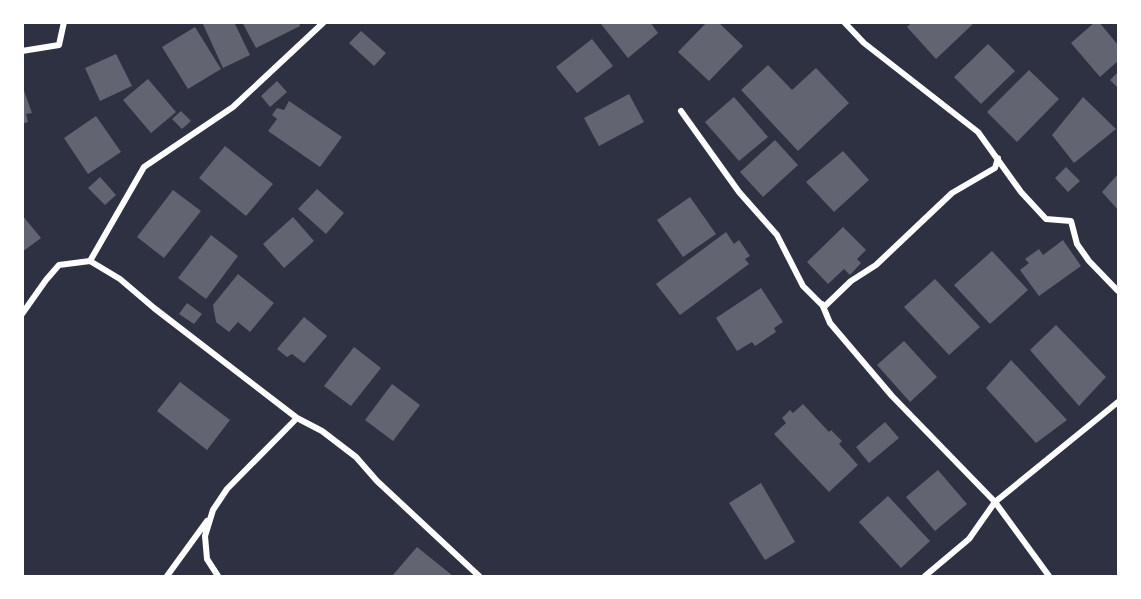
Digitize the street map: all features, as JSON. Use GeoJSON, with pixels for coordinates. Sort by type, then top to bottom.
{"type":"FeatureCollection","features":[{"type":"Feature","properties":{"kind":"street"},"geometry":{"type":"LineString","coordinates":[[22,51],[59,45],[64,22]]}},
{"type":"Feature","properties":{"kind":"street"},"geometry":{"type":"LineString","coordinates":[[90,261],[144,167],[233,107],[324,22]]}},
{"type":"Feature","properties":{"kind":"street"},"geometry":{"type":"LineString","coordinates":[[844,22],[864,43],[978,132],[1021,192],[1046,219],[1071,221],[1077,244],[1089,261],[1119,291]]}},
{"type":"Feature","properties":{"kind":"street"},"geometry":{"type":"LineString","coordinates":[[681,111],[739,192],[777,235],[802,286],[824,308],[851,281],[876,265],[952,193],[996,168],[998,158]]}},
{"type":"Feature","properties":{"kind":"street"},"geometry":{"type":"LineString","coordinates":[[22,314],[59,265],[90,261],[120,279],[154,308],[297,418],[322,431],[356,457],[377,481],[479,576]]}},
{"type":"Feature","properties":{"kind":"street"},"geometry":{"type":"LineString","coordinates":[[802,286],[819,298],[830,323],[892,396],[995,502],[1049,576]]}},
{"type":"Feature","properties":{"kind":"street"},"geometry":{"type":"LineString","coordinates":[[925,576],[969,538],[995,502],[1119,402]]}},
{"type":"Feature","properties":{"kind":"street"},"geometry":{"type":"LineString","coordinates":[[218,576],[207,559],[205,536],[213,510],[226,489],[297,418]]}},
{"type":"Feature","properties":{"kind":"street"},"geometry":{"type":"LineString","coordinates":[[168,576],[211,515]]}},
{"type":"Feature","properties":{"kind":"building"},"geometry":{"type":"Polygon","coordinates":[[[202,22],[234,22],[250,55],[223,68],[202,22]]]}},
{"type":"Feature","properties":{"kind":"building"},"geometry":{"type":"Polygon","coordinates":[[[242,22],[299,22],[300,26],[256,48],[242,22]]]}},
{"type":"Feature","properties":{"kind":"building"},"geometry":{"type":"Polygon","coordinates":[[[603,22],[650,22],[658,33],[628,58],[601,24],[603,22]]]}},
{"type":"Feature","properties":{"kind":"building"},"geometry":{"type":"Polygon","coordinates":[[[707,22],[718,22],[743,46],[709,81],[678,52],[707,22]]]}},
{"type":"Feature","properties":{"kind":"building"},"geometry":{"type":"Polygon","coordinates":[[[912,22],[975,22],[936,59],[907,27],[912,22]]]}},
{"type":"Feature","properties":{"kind":"building"},"geometry":{"type":"Polygon","coordinates":[[[1095,22],[1099,22],[1118,45],[1118,61],[1100,77],[1071,43],[1095,22]]]}},
{"type":"Feature","properties":{"kind":"building"},"geometry":{"type":"Polygon","coordinates":[[[195,27],[221,69],[188,89],[162,47],[195,27]]]}},
{"type":"Feature","properties":{"kind":"building"},"geometry":{"type":"Polygon","coordinates":[[[361,31],[386,53],[374,66],[349,43],[361,31]]]}},
{"type":"Feature","properties":{"kind":"building"},"geometry":{"type":"Polygon","coordinates":[[[592,39],[613,66],[577,93],[556,67],[592,39]]]}},
{"type":"Feature","properties":{"kind":"building"},"geometry":{"type":"Polygon","coordinates":[[[988,44],[1015,71],[981,104],[954,77],[988,44]]]}},
{"type":"Feature","properties":{"kind":"building"},"geometry":{"type":"Polygon","coordinates":[[[116,54],[132,86],[100,101],[85,68],[116,54]]]}},
{"type":"Feature","properties":{"kind":"building"},"geometry":{"type":"Polygon","coordinates":[[[768,65],[792,90],[816,68],[849,103],[798,151],[741,90],[768,65]]]}},
{"type":"Feature","properties":{"kind":"building"},"geometry":{"type":"Polygon","coordinates":[[[1029,70],[1059,99],[1017,142],[987,112],[1029,70]]]}},
{"type":"Feature","properties":{"kind":"building"},"geometry":{"type":"Polygon","coordinates":[[[1118,72],[1118,88],[1110,80],[1118,72]]]}},
{"type":"Feature","properties":{"kind":"building"},"geometry":{"type":"Polygon","coordinates":[[[148,79],[176,112],[151,133],[123,100],[148,79]]]}},
{"type":"Feature","properties":{"kind":"building"},"geometry":{"type":"Polygon","coordinates":[[[277,81],[287,92],[270,107],[261,96],[277,81]]]}},
{"type":"Feature","properties":{"kind":"building"},"geometry":{"type":"Polygon","coordinates":[[[22,85],[32,113],[26,114],[28,122],[22,124],[22,85]]]}},
{"type":"Feature","properties":{"kind":"building"},"geometry":{"type":"Polygon","coordinates":[[[629,94],[644,122],[599,146],[584,118],[629,94]]]}},
{"type":"Feature","properties":{"kind":"building"},"geometry":{"type":"Polygon","coordinates":[[[734,97],[768,137],[739,161],[705,122],[734,97]]]}},
{"type":"Feature","properties":{"kind":"building"},"geometry":{"type":"Polygon","coordinates":[[[1083,97],[1116,129],[1074,163],[1052,135],[1083,97]]]}},
{"type":"Feature","properties":{"kind":"building"},"geometry":{"type":"Polygon","coordinates":[[[289,101],[342,137],[320,167],[268,131],[277,119],[272,115],[277,108],[284,110],[289,101]]]}},
{"type":"Feature","properties":{"kind":"building"},"geometry":{"type":"Polygon","coordinates":[[[181,111],[191,121],[182,129],[172,119],[181,111]]]}},
{"type":"Feature","properties":{"kind":"building"},"geometry":{"type":"Polygon","coordinates":[[[96,116],[121,152],[88,174],[64,138],[96,116]]]}},
{"type":"Feature","properties":{"kind":"building"},"geometry":{"type":"Polygon","coordinates":[[[775,140],[798,165],[763,197],[740,172],[775,140]]]}},
{"type":"Feature","properties":{"kind":"building"},"geometry":{"type":"Polygon","coordinates":[[[225,146],[273,184],[246,216],[199,178],[225,146]]]}},
{"type":"Feature","properties":{"kind":"building"},"geometry":{"type":"Polygon","coordinates":[[[843,151],[869,180],[834,212],[806,182],[843,151]]]}},
{"type":"Feature","properties":{"kind":"building"},"geometry":{"type":"Polygon","coordinates":[[[1066,167],[1080,181],[1068,192],[1055,178],[1066,167]]]}},
{"type":"Feature","properties":{"kind":"building"},"geometry":{"type":"Polygon","coordinates":[[[1118,174],[1118,210],[1102,192],[1118,174]]]}},
{"type":"Feature","properties":{"kind":"building"},"geometry":{"type":"Polygon","coordinates":[[[100,177],[116,195],[105,205],[88,188],[100,177]]]}},
{"type":"Feature","properties":{"kind":"building"},"geometry":{"type":"Polygon","coordinates":[[[317,189],[344,213],[326,234],[298,209],[317,189]]]}},
{"type":"Feature","properties":{"kind":"building"},"geometry":{"type":"Polygon","coordinates":[[[173,190],[201,211],[164,258],[137,237],[173,190]]]}},
{"type":"Feature","properties":{"kind":"building"},"geometry":{"type":"Polygon","coordinates":[[[690,197],[716,234],[683,257],[657,220],[690,197]]]}},
{"type":"Feature","properties":{"kind":"building"},"geometry":{"type":"Polygon","coordinates":[[[22,215],[41,238],[22,252],[22,215]]]}},
{"type":"Feature","properties":{"kind":"building"},"geometry":{"type":"Polygon","coordinates":[[[293,217],[314,241],[284,268],[263,244],[293,217]]]}},
{"type":"Feature","properties":{"kind":"building"},"geometry":{"type":"Polygon","coordinates":[[[843,227],[866,250],[857,259],[861,263],[850,275],[844,269],[828,284],[807,262],[843,227]]]}},
{"type":"Feature","properties":{"kind":"building"},"geometry":{"type":"Polygon","coordinates":[[[726,232],[734,244],[739,240],[750,256],[745,259],[749,264],[680,315],[656,284],[726,232]]]}},
{"type":"Feature","properties":{"kind":"building"},"geometry":{"type":"Polygon","coordinates":[[[211,235],[238,256],[206,299],[178,278],[211,235]]]}},
{"type":"Feature","properties":{"kind":"building"},"geometry":{"type":"Polygon","coordinates":[[[1063,240],[1081,266],[1039,296],[1020,270],[1029,263],[1025,259],[1039,249],[1043,255],[1063,240]]]}},
{"type":"Feature","properties":{"kind":"building"},"geometry":{"type":"Polygon","coordinates":[[[992,251],[1028,290],[990,324],[954,285],[992,251]]]}},
{"type":"Feature","properties":{"kind":"building"},"geometry":{"type":"Polygon","coordinates":[[[238,274],[274,303],[250,332],[238,322],[229,332],[216,322],[213,305],[238,274]]]}},
{"type":"Feature","properties":{"kind":"building"},"geometry":{"type":"Polygon","coordinates":[[[935,279],[980,327],[949,355],[904,307],[935,279]]]}},
{"type":"Feature","properties":{"kind":"building"},"geometry":{"type":"Polygon","coordinates":[[[761,288],[783,322],[774,328],[776,332],[755,346],[752,342],[737,351],[716,318],[761,288]]]}},
{"type":"Feature","properties":{"kind":"building"},"geometry":{"type":"Polygon","coordinates":[[[187,303],[202,314],[194,324],[179,314],[187,303]]]}},
{"type":"Feature","properties":{"kind":"building"},"geometry":{"type":"Polygon","coordinates":[[[304,317],[327,336],[304,363],[292,354],[287,357],[277,349],[304,317]]]}},
{"type":"Feature","properties":{"kind":"building"},"geometry":{"type":"Polygon","coordinates":[[[1056,325],[1106,377],[1079,406],[1030,350],[1056,325]]]}},
{"type":"Feature","properties":{"kind":"building"},"geometry":{"type":"Polygon","coordinates":[[[904,341],[937,377],[910,402],[877,365],[904,341]]]}},
{"type":"Feature","properties":{"kind":"building"},"geometry":{"type":"Polygon","coordinates":[[[354,347],[381,368],[351,406],[324,386],[354,347]]]}},
{"type":"Feature","properties":{"kind":"building"},"geometry":{"type":"Polygon","coordinates":[[[1011,360],[1067,420],[1036,443],[986,388],[1011,360]]]}},
{"type":"Feature","properties":{"kind":"building"},"geometry":{"type":"Polygon","coordinates":[[[180,382],[230,420],[207,450],[157,411],[180,382]]]}},
{"type":"Feature","properties":{"kind":"building"},"geometry":{"type":"Polygon","coordinates":[[[392,384],[420,405],[393,441],[365,420],[392,384]]]}},
{"type":"Feature","properties":{"kind":"building"},"geometry":{"type":"Polygon","coordinates":[[[803,404],[829,432],[831,430],[842,441],[839,444],[858,465],[829,492],[774,434],[786,423],[782,418],[790,410],[793,413],[803,404]]]}},
{"type":"Feature","properties":{"kind":"building"},"geometry":{"type":"Polygon","coordinates":[[[885,422],[899,438],[869,463],[856,447],[885,422]]]}},
{"type":"Feature","properties":{"kind":"building"},"geometry":{"type":"Polygon","coordinates":[[[938,470],[967,504],[935,531],[906,497],[938,470]]]}},
{"type":"Feature","properties":{"kind":"building"},"geometry":{"type":"Polygon","coordinates":[[[761,483],[795,542],[765,560],[729,503],[761,483]]]}},
{"type":"Feature","properties":{"kind":"building"},"geometry":{"type":"Polygon","coordinates":[[[888,496],[930,541],[901,568],[859,522],[888,496]]]}},
{"type":"Feature","properties":{"kind":"building"},"geometry":{"type":"Polygon","coordinates":[[[417,547],[453,576],[392,576],[417,547]]]}}]}
